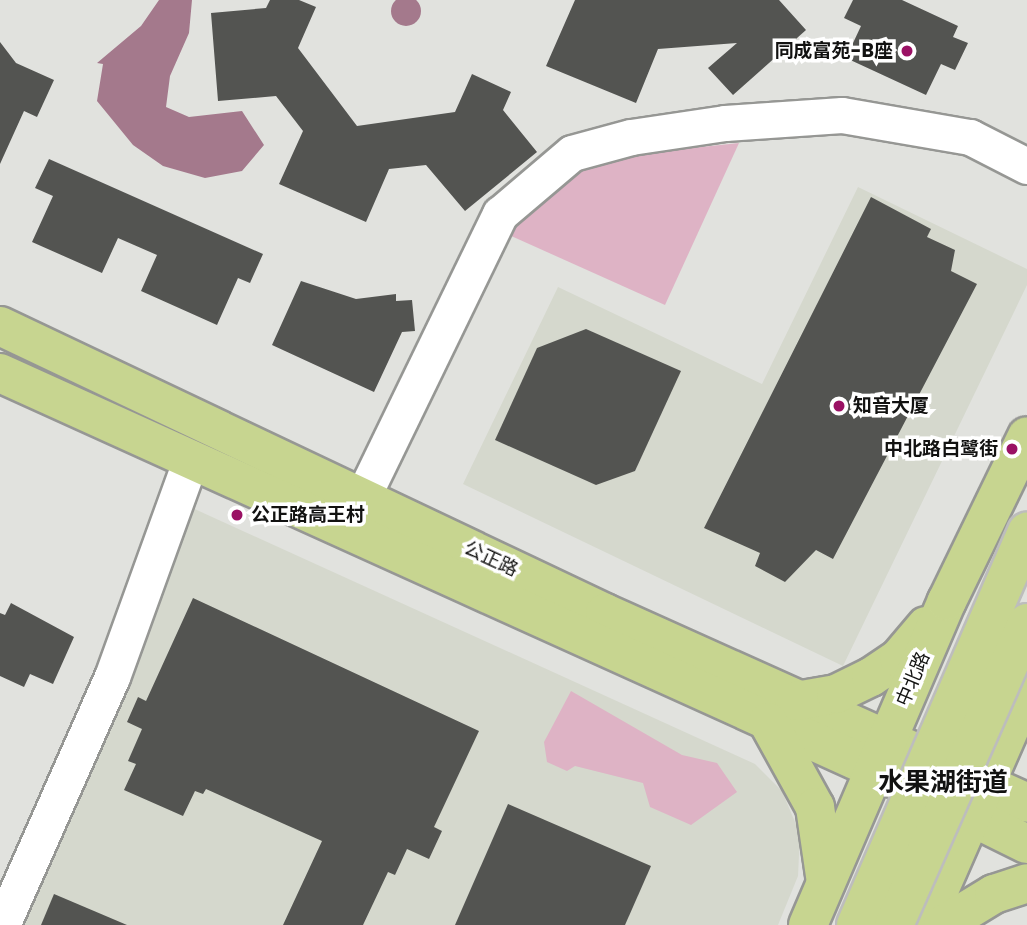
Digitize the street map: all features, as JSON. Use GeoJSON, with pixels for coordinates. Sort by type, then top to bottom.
{"type":"FeatureCollection","features":[{"type":"Feature","properties":{"kind":"main road","name":"公正路"},"geometry":{"type":"LineString","coordinates":[[0,326],[362,498],[782,711]]}},
{"type":"Feature","properties":{"kind":"main road","name":"公正路"},"geometry":{"type":"LineString","coordinates":[[0,373],[190,462],[782,711],[979,800]]}},
{"type":"Feature","properties":{"kind":"main road","name":"中北路"},"geometry":{"type":"LineString","coordinates":[[808,925],[947,601],[1027,436]]}},
{"type":"Feature","properties":{"kind":"main road"},"geometry":{"type":"LineString","coordinates":[[856,925],[1027,532]]}},
{"type":"Feature","properties":{"kind":"main road"},"geometry":{"type":"LineString","coordinates":[[826,882],[814,807],[782,711],[835,694],[872,677],[899,658],[947,601]]}},
{"type":"Feature","properties":{"kind":"main road"},"geometry":{"type":"LineString","coordinates":[[894,925],[1027,623]]}},
{"type":"Feature","properties":{"kind":"main road"},"geometry":{"type":"LineString","coordinates":[[924,925],[1025,704]]}},
{"type":"Feature","properties":{"kind":"main road"},"geometry":{"type":"LineString","coordinates":[[979,800],[1027,803]]}},
{"type":"Feature","properties":{"kind":"main road"},"geometry":{"type":"LineString","coordinates":[[979,800],[1027,844]]}},
{"type":"Feature","properties":{"kind":"main road"},"geometry":{"type":"LineString","coordinates":[[943,925],[994,894],[1027,883]]}},
{"type":"Feature","properties":{"kind":"street"},"geometry":{"type":"LineString","coordinates":[[362,498],[500,214],[572,153],[632,137],[726,123],[842,116],[970,137],[1027,166]]}},
{"type":"Feature","properties":{"kind":"street"},"geometry":{"type":"LineString","coordinates":[[2,925],[112,677],[190,462]]}},
{"type":"Feature","properties":{"kind":"shaded area"},"geometry":{"type":"Polygon","coordinates":[[[406,-4],[417,0],[421,11],[417,22],[406,26],[395,22],[391,11],[395,0],[406,-4]]]}},
{"type":"Feature","properties":{"kind":"shaded area"},"geometry":{"type":"Polygon","coordinates":[[[159,0],[192,0],[189,33],[170,76],[166,107],[189,117],[242,111],[264,145],[242,171],[205,178],[163,166],[133,145],[97,101],[103,64],[97,63],[141,26],[159,0]]]}},
{"type":"Feature","properties":{"kind":"shaded area"},"geometry":{"type":"Polygon","coordinates":[[[739,143],[665,305],[509,235],[515,223],[577,171],[636,154],[739,143]]]}},
{"type":"Feature","properties":{"kind":"shaded area"},"geometry":{"type":"Polygon","coordinates":[[[858,187],[1027,269],[1027,285],[843,666],[463,484],[558,287],[762,384],[858,187]]]}},
{"type":"Feature","properties":{"kind":"shaded area"},"geometry":{"type":"Polygon","coordinates":[[[188,506],[755,764],[782,791],[800,834],[798,876],[778,925],[12,925],[188,506]]]}},
{"type":"Feature","properties":{"kind":"shaded area"},"geometry":{"type":"Polygon","coordinates":[[[571,691],[682,755],[717,763],[737,792],[691,825],[650,807],[643,783],[575,766],[567,771],[547,762],[544,742],[571,691]]]}},
{"type":"Feature","properties":{"kind":"building"},"geometry":{"type":"Polygon","coordinates":[[[270,0],[299,0],[316,7],[298,48],[357,126],[455,112],[472,74],[511,92],[503,110],[537,152],[465,211],[426,165],[389,169],[366,222],[279,184],[303,131],[276,96],[218,101],[211,13],[266,8],[270,0]]]}},
{"type":"Feature","properties":{"kind":"building"},"geometry":{"type":"Polygon","coordinates":[[[575,0],[779,0],[806,30],[733,95],[708,68],[737,43],[658,49],[636,103],[546,66],[575,0]]]}},
{"type":"Feature","properties":{"kind":"building","name":"同成富苑-B座"},"geometry":{"type":"Polygon","coordinates":[[[853,0],[902,0],[958,26],[953,37],[968,43],[955,70],[941,64],[926,95],[846,58],[861,26],[844,18],[853,0]]]}},
{"type":"Feature","properties":{"kind":"building"},"geometry":{"type":"Polygon","coordinates":[[[0,42],[16,63],[54,80],[37,117],[24,111],[0,164],[0,42]]]}},
{"type":"Feature","properties":{"kind":"building"},"geometry":{"type":"Polygon","coordinates":[[[49,159],[263,254],[250,283],[238,278],[217,325],[141,291],[157,255],[118,238],[102,273],[32,242],[53,196],[35,188],[49,159]]]}},
{"type":"Feature","properties":{"kind":"building","name":"知音大厦"},"geometry":{"type":"Polygon","coordinates":[[[871,197],[931,229],[927,237],[955,250],[951,271],[977,284],[833,559],[816,550],[785,582],[755,566],[760,553],[704,528],[871,197]]]}},
{"type":"Feature","properties":{"kind":"building"},"geometry":{"type":"Polygon","coordinates":[[[301,281],[356,299],[396,294],[396,301],[412,300],[415,331],[402,332],[374,392],[272,345],[301,281]]]}},
{"type":"Feature","properties":{"kind":"building"},"geometry":{"type":"Polygon","coordinates":[[[586,329],[681,371],[635,471],[596,485],[495,440],[537,348],[586,329]]]}},
{"type":"Feature","properties":{"kind":"building"},"geometry":{"type":"Polygon","coordinates":[[[193,598],[479,731],[434,827],[442,831],[429,859],[407,849],[395,875],[388,872],[363,925],[283,925],[322,841],[206,789],[203,794],[195,791],[183,816],[124,790],[136,764],[128,761],[142,729],[127,722],[138,697],[146,701],[193,598]]]}},
{"type":"Feature","properties":{"kind":"building"},"geometry":{"type":"Polygon","coordinates":[[[11,603],[74,637],[53,684],[30,674],[24,687],[0,676],[0,613],[5,615],[11,603]]]}},
{"type":"Feature","properties":{"kind":"building"},"geometry":{"type":"Polygon","coordinates":[[[508,804],[651,866],[625,925],[455,925],[508,804]]]}},
{"type":"Feature","properties":{"kind":"building"},"geometry":{"type":"Polygon","coordinates":[[[54,894],[127,925],[41,925],[54,894]]]}},
{"type":"Feature","properties":{"kind":"place","name":"同成富苑-B座"},"geometry":{"type":"Point","coordinates":[907,51]}},
{"type":"Feature","properties":{"kind":"place","name":"知音大厦"},"geometry":{"type":"Point","coordinates":[839,406]}},
{"type":"Feature","properties":{"kind":"place","name":"中北路白鹭街"},"geometry":{"type":"Point","coordinates":[1012,449]}},
{"type":"Feature","properties":{"kind":"place","name":"公正路高王村"},"geometry":{"type":"Point","coordinates":[237,515]}},
{"type":"Feature","properties":{"kind":"district","name":"水果湖街道"},"geometry":{"type":"Point","coordinates":[943,783]}}]}
